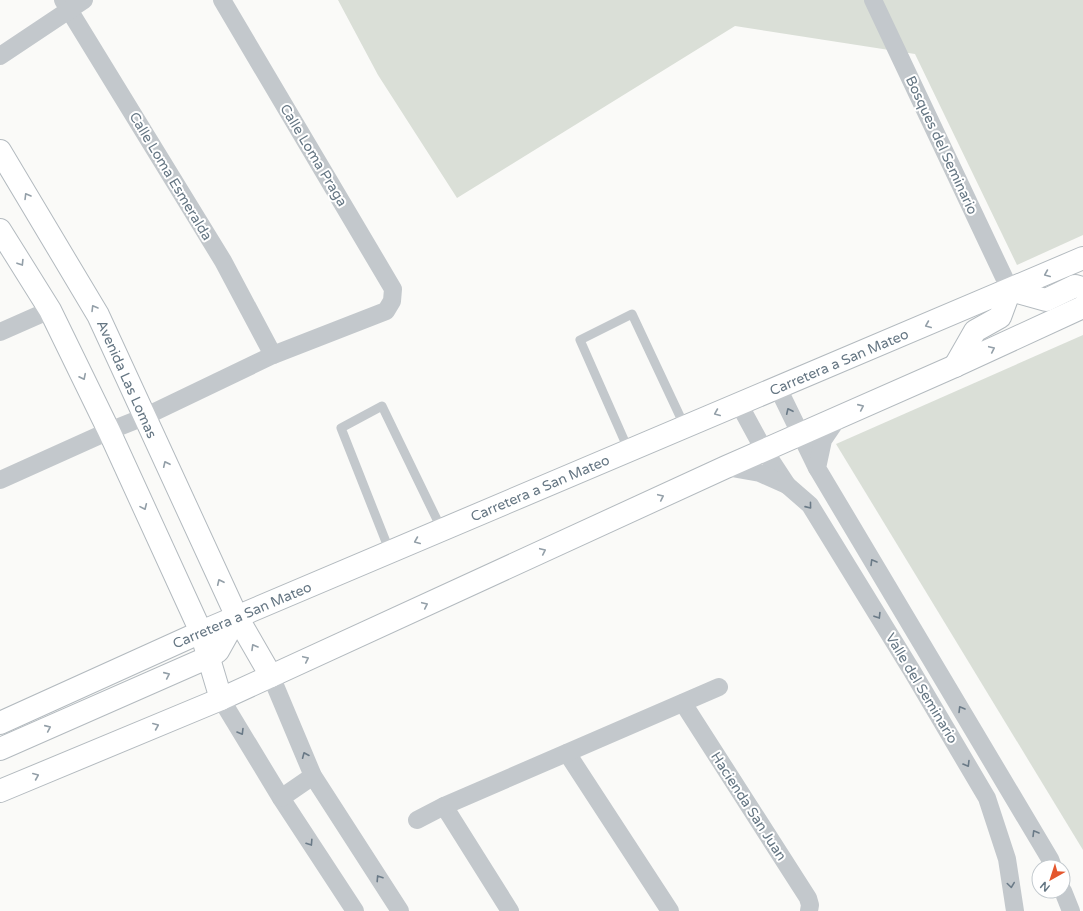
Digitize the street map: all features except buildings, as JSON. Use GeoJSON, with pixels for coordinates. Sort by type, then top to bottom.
{"type":"FeatureCollection","features":[{"type":"Feature","properties":{"kind":"main road","name":"Avenida Las Lomas"},"geometry":{"type":"LineString","coordinates":[[0,151],[98,315],[237,617],[271,676]]}},
{"type":"Feature","properties":{"kind":"main road"},"geometry":{"type":"LineString","coordinates":[[0,230],[50,310],[109,431],[201,632],[221,699]]}},
{"type":"Feature","properties":{"kind":"main road","name":"Carretera a San Mateo"},"geometry":{"type":"LineString","coordinates":[[0,724],[201,632],[1083,258]]}},
{"type":"Feature","properties":{"kind":"main road"},"geometry":{"type":"LineString","coordinates":[[956,366],[975,331],[1000,317],[1010,290],[1046,300],[1075,286],[1083,288]]}},
{"type":"Feature","properties":{"kind":"main road"},"geometry":{"type":"LineString","coordinates":[[0,791],[221,699],[726,467],[956,366],[1083,307]]}},
{"type":"Feature","properties":{"kind":"main road"},"geometry":{"type":"LineString","coordinates":[[0,749],[209,657],[218,651],[237,617]]}},
{"type":"Feature","properties":{"kind":"street","name":"Calle Loma Praga"},"geometry":{"type":"LineString","coordinates":[[222,0],[393,289],[392,301],[386,311],[273,355]]}},
{"type":"Feature","properties":{"kind":"street","name":"Bosques del Seminario"},"geometry":{"type":"LineString","coordinates":[[873,0],[1010,290]]}},
{"type":"Feature","properties":{"kind":"street"},"geometry":{"type":"LineString","coordinates":[[0,56],[72,3]]}},
{"type":"Feature","properties":{"kind":"street","name":"Calle Loma Esmeralda"},"geometry":{"type":"LineString","coordinates":[[72,3],[223,261],[273,355]]}},
{"type":"Feature","properties":{"kind":"street"},"geometry":{"type":"LineString","coordinates":[[0,332],[50,310]]}},
{"type":"Feature","properties":{"kind":"street"},"geometry":{"type":"LineString","coordinates":[[0,480],[109,431],[144,417],[273,355]]}},
{"type":"Feature","properties":{"kind":"street","name":"Valle del Seminario"},"geometry":{"type":"LineString","coordinates":[[778,388],[817,468],[1050,859]]}},
{"type":"Feature","properties":{"kind":"street","name":"Valle del Seminario"},"geometry":{"type":"LineString","coordinates":[[739,404],[764,450],[787,485],[810,505],[912,671],[987,798],[1007,859],[1016,911]]}},
{"type":"Feature","properties":{"kind":"street"},"geometry":{"type":"LineString","coordinates":[[817,468],[823,440],[838,418]]}},
{"type":"Feature","properties":{"kind":"street","name":"Valle del Seminario"},"geometry":{"type":"LineString","coordinates":[[726,467],[760,473],[787,485]]}},
{"type":"Feature","properties":{"kind":"street"},"geometry":{"type":"LineString","coordinates":[[912,671],[933,662]]}},
{"type":"Feature","properties":{"kind":"street"},"geometry":{"type":"LineString","coordinates":[[271,676],[313,776],[400,911]]}},
{"type":"Feature","properties":{"kind":"street"},"geometry":{"type":"LineString","coordinates":[[417,820],[444,806],[719,687]]}},
{"type":"Feature","properties":{"kind":"street"},"geometry":{"type":"LineString","coordinates":[[221,699],[281,798],[355,911]]}},
{"type":"Feature","properties":{"kind":"street","name":"Hacienda San Juan"},"geometry":{"type":"LineString","coordinates":[[683,702],[808,898],[810,905],[809,911]]}},
{"type":"Feature","properties":{"kind":"street"},"geometry":{"type":"LineString","coordinates":[[568,753],[670,911]]}},
{"type":"Feature","properties":{"kind":"street"},"geometry":{"type":"LineString","coordinates":[[281,798],[313,776]]}},
{"type":"Feature","properties":{"kind":"street"},"geometry":{"type":"LineString","coordinates":[[444,806],[510,911]]}},
{"type":"Feature","properties":{"kind":"street"},"geometry":{"type":"LineString","coordinates":[[1066,899],[1071,911]]}},
{"type":"Feature","properties":{"kind":"lane"},"geometry":{"type":"LineString","coordinates":[[629,451],[580,340],[632,314],[686,427]]}},
{"type":"Feature","properties":{"kind":"lane"},"geometry":{"type":"LineString","coordinates":[[390,552],[341,428],[382,406],[442,530]]}},
{"type":"Feature","properties":{"kind":"shaded area"},"geometry":{"type":"Polygon","coordinates":[[[338,0],[1083,0],[1083,235],[1017,265],[915,54],[735,26],[457,198],[378,75],[338,0]]]}},
{"type":"Feature","properties":{"kind":"shaded area"},"geometry":{"type":"Polygon","coordinates":[[[1083,335],[1083,850],[836,444],[1083,335]]]}}]}
